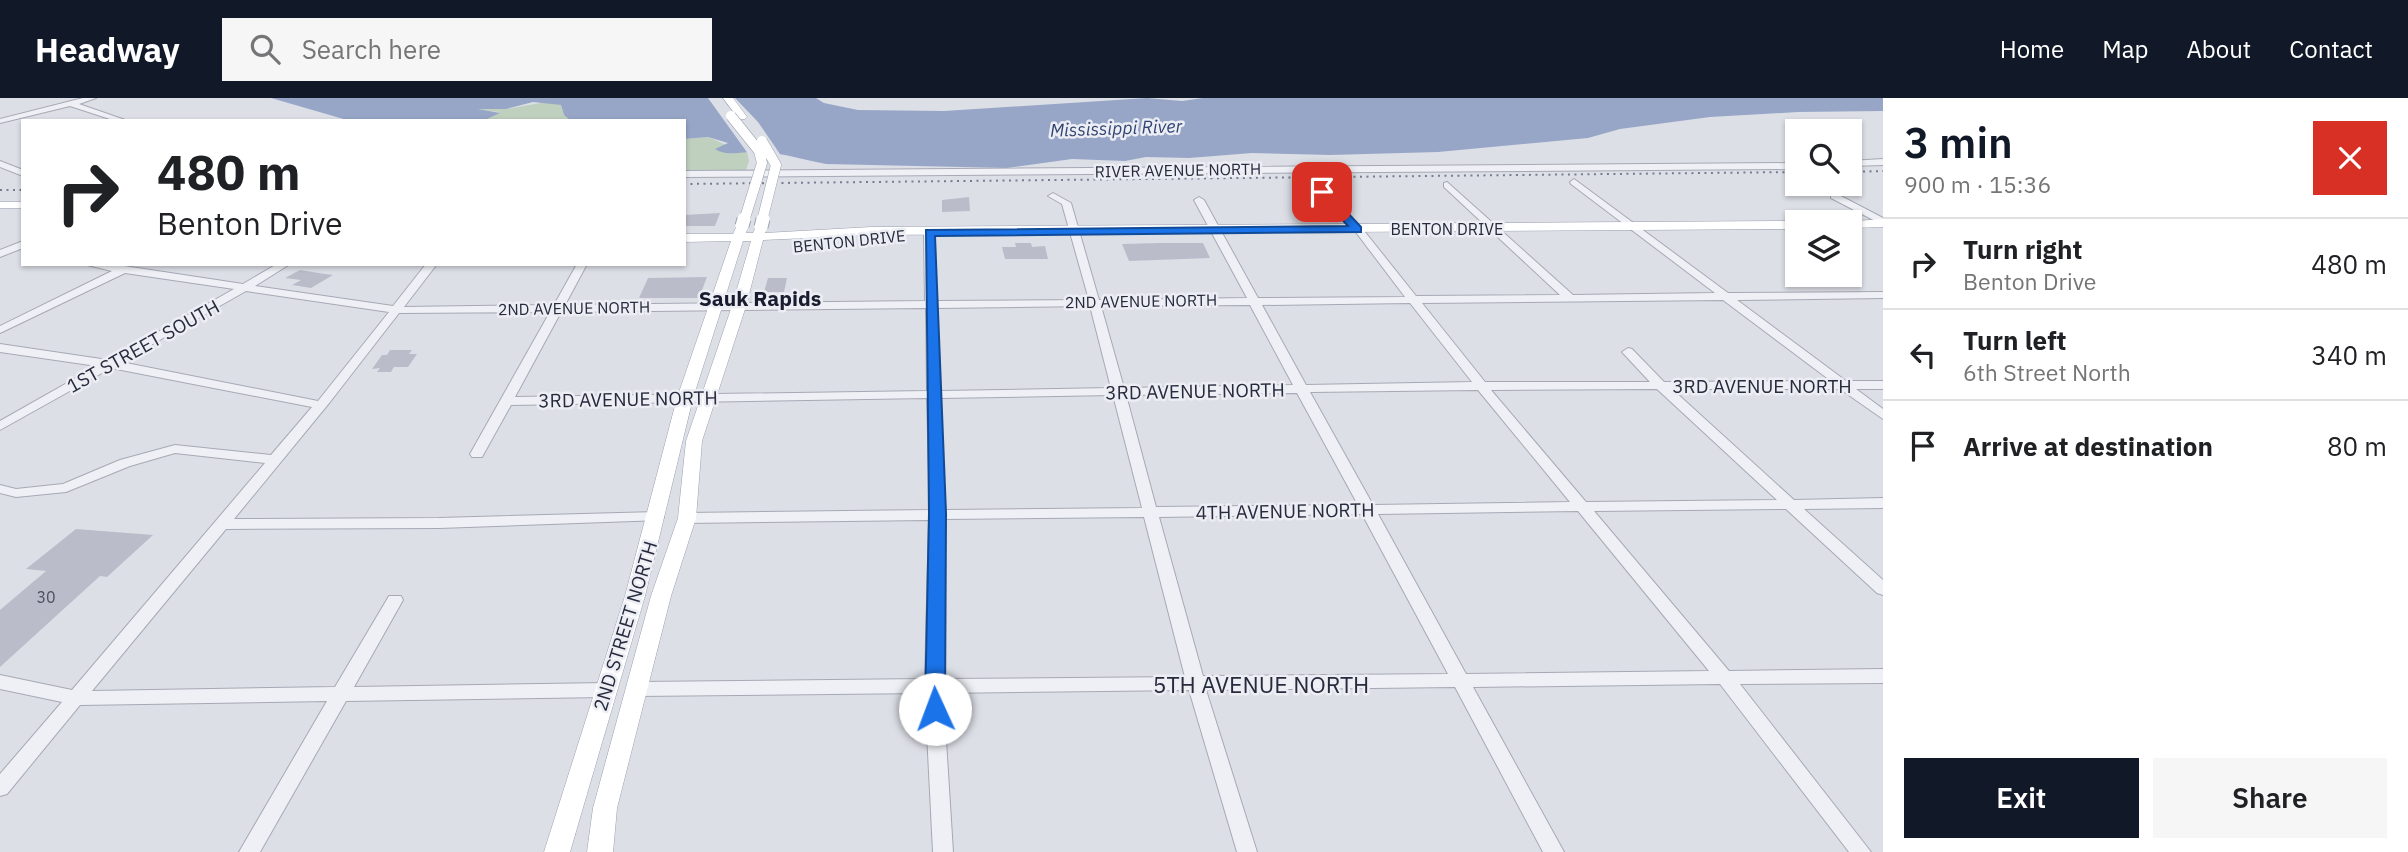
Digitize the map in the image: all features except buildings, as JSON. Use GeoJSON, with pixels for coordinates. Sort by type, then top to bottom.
{"type":"FeatureCollection","features":[{"type":"Feature","properties":{"kind":"main road"},"geometry":{"type":"LineString","coordinates":[[600,852],[605,808],[661,596],[687,517],[694,441],[706,397],[739,306],[776,165],[770,152],[717,98]]}},
{"type":"Feature","properties":{"kind":"main road"},"geometry":{"type":"LineString","coordinates":[[728,98],[737,116]]}},
{"type":"Feature","properties":{"kind":"main road","name":"2ND STREET NORTH"},"geometry":{"type":"LineString","coordinates":[[557,852],[657,517],[700,347],[717,307],[762,163],[759,151],[737,116]]}},
{"type":"Feature","properties":{"kind":"main road"},"geometry":{"type":"LineString","coordinates":[[0,199],[21,199]]}},
{"type":"Feature","properties":{"kind":"main road"},"geometry":{"type":"LineString","coordinates":[[0,205],[21,205]]}},
{"type":"Feature","properties":{"kind":"main road"},"geometry":{"type":"LineString","coordinates":[[1862,224],[1883,223]]}},
{"type":"Feature","properties":{"kind":"main road","name":"BENTON DRIVE"},"geometry":{"type":"LineString","coordinates":[[686,238],[759,237],[817,246],[929,233],[1785,225]]}},
{"type":"Feature","properties":{"kind":"main road","name":"BENTON DRIVE"},"geometry":{"type":"LineString","coordinates":[[686,248],[738,237]]}},
{"type":"Feature","properties":{"kind":"street"},"geometry":{"type":"LineString","coordinates":[[55,98],[118,119]]}},
{"type":"Feature","properties":{"kind":"street"},"geometry":{"type":"LineString","coordinates":[[0,121],[92,98]]}},
{"type":"Feature","properties":{"kind":"street"},"geometry":{"type":"LineString","coordinates":[[1862,163],[1883,162]]}},
{"type":"Feature","properties":{"kind":"street"},"geometry":{"type":"LineString","coordinates":[[0,164],[21,172]]}},
{"type":"Feature","properties":{"kind":"street","name":"RIVER AVENUE NORTH"},"geometry":{"type":"LineString","coordinates":[[686,174],[1030,174],[1150,170],[1785,166]]}},
{"type":"Feature","properties":{"kind":"street"},"geometry":{"type":"LineString","coordinates":[[1574,182],[1883,415]]}},
{"type":"Feature","properties":{"kind":"street"},"geometry":{"type":"LineString","coordinates":[[1447,185],[1497,228],[1570,298]]}},
{"type":"Feature","properties":{"kind":"street"},"geometry":{"type":"LineString","coordinates":[[1322,192],[1357,229],[1481,387],[1724,678],[1861,852]]}},
{"type":"Feature","properties":{"kind":"street"},"geometry":{"type":"LineString","coordinates":[[1053,196],[1066,204],[1095,302],[1196,685],[1247,852]]}},
{"type":"Feature","properties":{"kind":"street"},"geometry":{"type":"LineString","coordinates":[[1834,196],[1883,223]]}},
{"type":"Feature","properties":{"kind":"street"},"geometry":{"type":"LineString","coordinates":[[1199,200],[1251,300],[1554,852]]}},
{"type":"Feature","properties":{"kind":"street"},"geometry":{"type":"LineString","coordinates":[[929,233],[937,513],[934,687],[943,852]]}},
{"type":"Feature","properties":{"kind":"street"},"geometry":{"type":"LineString","coordinates":[[1,253],[21,245]]}},
{"type":"Feature","properties":{"kind":"street"},"geometry":{"type":"LineString","coordinates":[[1,253],[21,255]]}},
{"type":"Feature","properties":{"kind":"street","name":"1ST STREET SOUTH"},"geometry":{"type":"LineString","coordinates":[[0,426],[282,266]]}},
{"type":"Feature","properties":{"kind":"street"},"geometry":{"type":"LineString","coordinates":[[0,788],[321,405],[431,266]]}},
{"type":"Feature","properties":{"kind":"street"},"geometry":{"type":"LineString","coordinates":[[477,454],[581,266]]}},
{"type":"Feature","properties":{"kind":"street"},"geometry":{"type":"LineString","coordinates":[[0,330],[128,267]]}},
{"type":"Feature","properties":{"kind":"street","name":"2ND AVENUE NORTH"},"geometry":{"type":"LineString","coordinates":[[128,267],[398,310],[1251,300],[1416,302],[1883,295]]}},
{"type":"Feature","properties":{"kind":"street"},"geometry":{"type":"LineString","coordinates":[[0,348],[111,364],[321,405]]}},
{"type":"Feature","properties":{"kind":"street"},"geometry":{"type":"LineString","coordinates":[[1628,352],[1661,386],[1883,589]]}},
{"type":"Feature","properties":{"kind":"street","name":"3RD AVENUE NORTH"},"geometry":{"type":"LineString","coordinates":[[508,401],[934,393],[1883,385]]}},
{"type":"Feature","properties":{"kind":"street"},"geometry":{"type":"LineString","coordinates":[[0,489],[16,493],[66,488],[125,463],[175,449],[275,460]]}},
{"type":"Feature","properties":{"kind":"street","name":"4TH AVENUE NORTH"},"geometry":{"type":"LineString","coordinates":[[687,517],[1883,503]]}},
{"type":"Feature","properties":{"kind":"street"},"geometry":{"type":"LineString","coordinates":[[221,524],[439,523],[657,517]]}},
{"type":"Feature","properties":{"kind":"street"},"geometry":{"type":"LineString","coordinates":[[249,852],[395,600]]}},
{"type":"Feature","properties":{"kind":"street","name":"5TH AVENUE NORTH"},"geometry":{"type":"LineString","coordinates":[[638,690],[1460,683],[1883,676]]}},
{"type":"Feature","properties":{"kind":"street"},"geometry":{"type":"LineString","coordinates":[[0,682],[77,698],[606,690]]}},
{"type":"Feature","properties":{"kind":"green space"},"geometry":{"type":"Polygon","coordinates":[[[546,102],[561,105],[564,115],[569,119],[376,119],[490,118],[499,112],[477,109],[506,109],[546,102]]]}},
{"type":"Feature","properties":{"kind":"green space"},"geometry":{"type":"Polygon","coordinates":[[[708,137],[747,151],[749,161],[745,173],[686,172],[686,139],[708,137]]]}},
{"type":"Feature","properties":{"kind":"water","name":"Mississippi River"},"geometry":{"type":"Polygon","coordinates":[[[271,98],[816,98],[824,103],[858,110],[944,111],[1147,98],[1182,101],[1203,98],[1883,98],[1883,111],[1710,117],[1620,129],[1588,138],[1438,152],[1330,155],[1252,153],[1189,158],[1146,157],[1125,161],[1072,159],[1007,168],[826,164],[773,153],[724,153],[715,149],[728,143],[708,137],[686,139],[686,119],[569,119],[564,115],[561,105],[533,102],[506,109],[478,109],[500,113],[487,119],[344,119],[271,98]]]}},
{"type":"Feature","properties":{"kind":"pier"},"geometry":{"type":"Polygon","coordinates":[[[708,98],[735,98],[758,122],[782,157],[749,155],[708,98]]]}},
{"type":"Feature","properties":{"kind":"railway"},"geometry":{"type":"LineString","coordinates":[[1862,172],[1883,171]]}},
{"type":"Feature","properties":{"kind":"railway"},"geometry":{"type":"LineString","coordinates":[[686,184],[1785,172]]}},
{"type":"Feature","properties":{"kind":"railway"},"geometry":{"type":"LineString","coordinates":[[0,190],[21,190]]}},
{"type":"Feature","properties":{"kind":"district","name":"Sauk Rapids"},"geometry":{"type":"Point","coordinates":[760,298]}},
{"type":"Feature","properties":{"kind":"route"},"geometry":{"type":"LineString","coordinates":[[935,709],[937,513],[929,233],[1357,229],[1322,192]]}}]}
